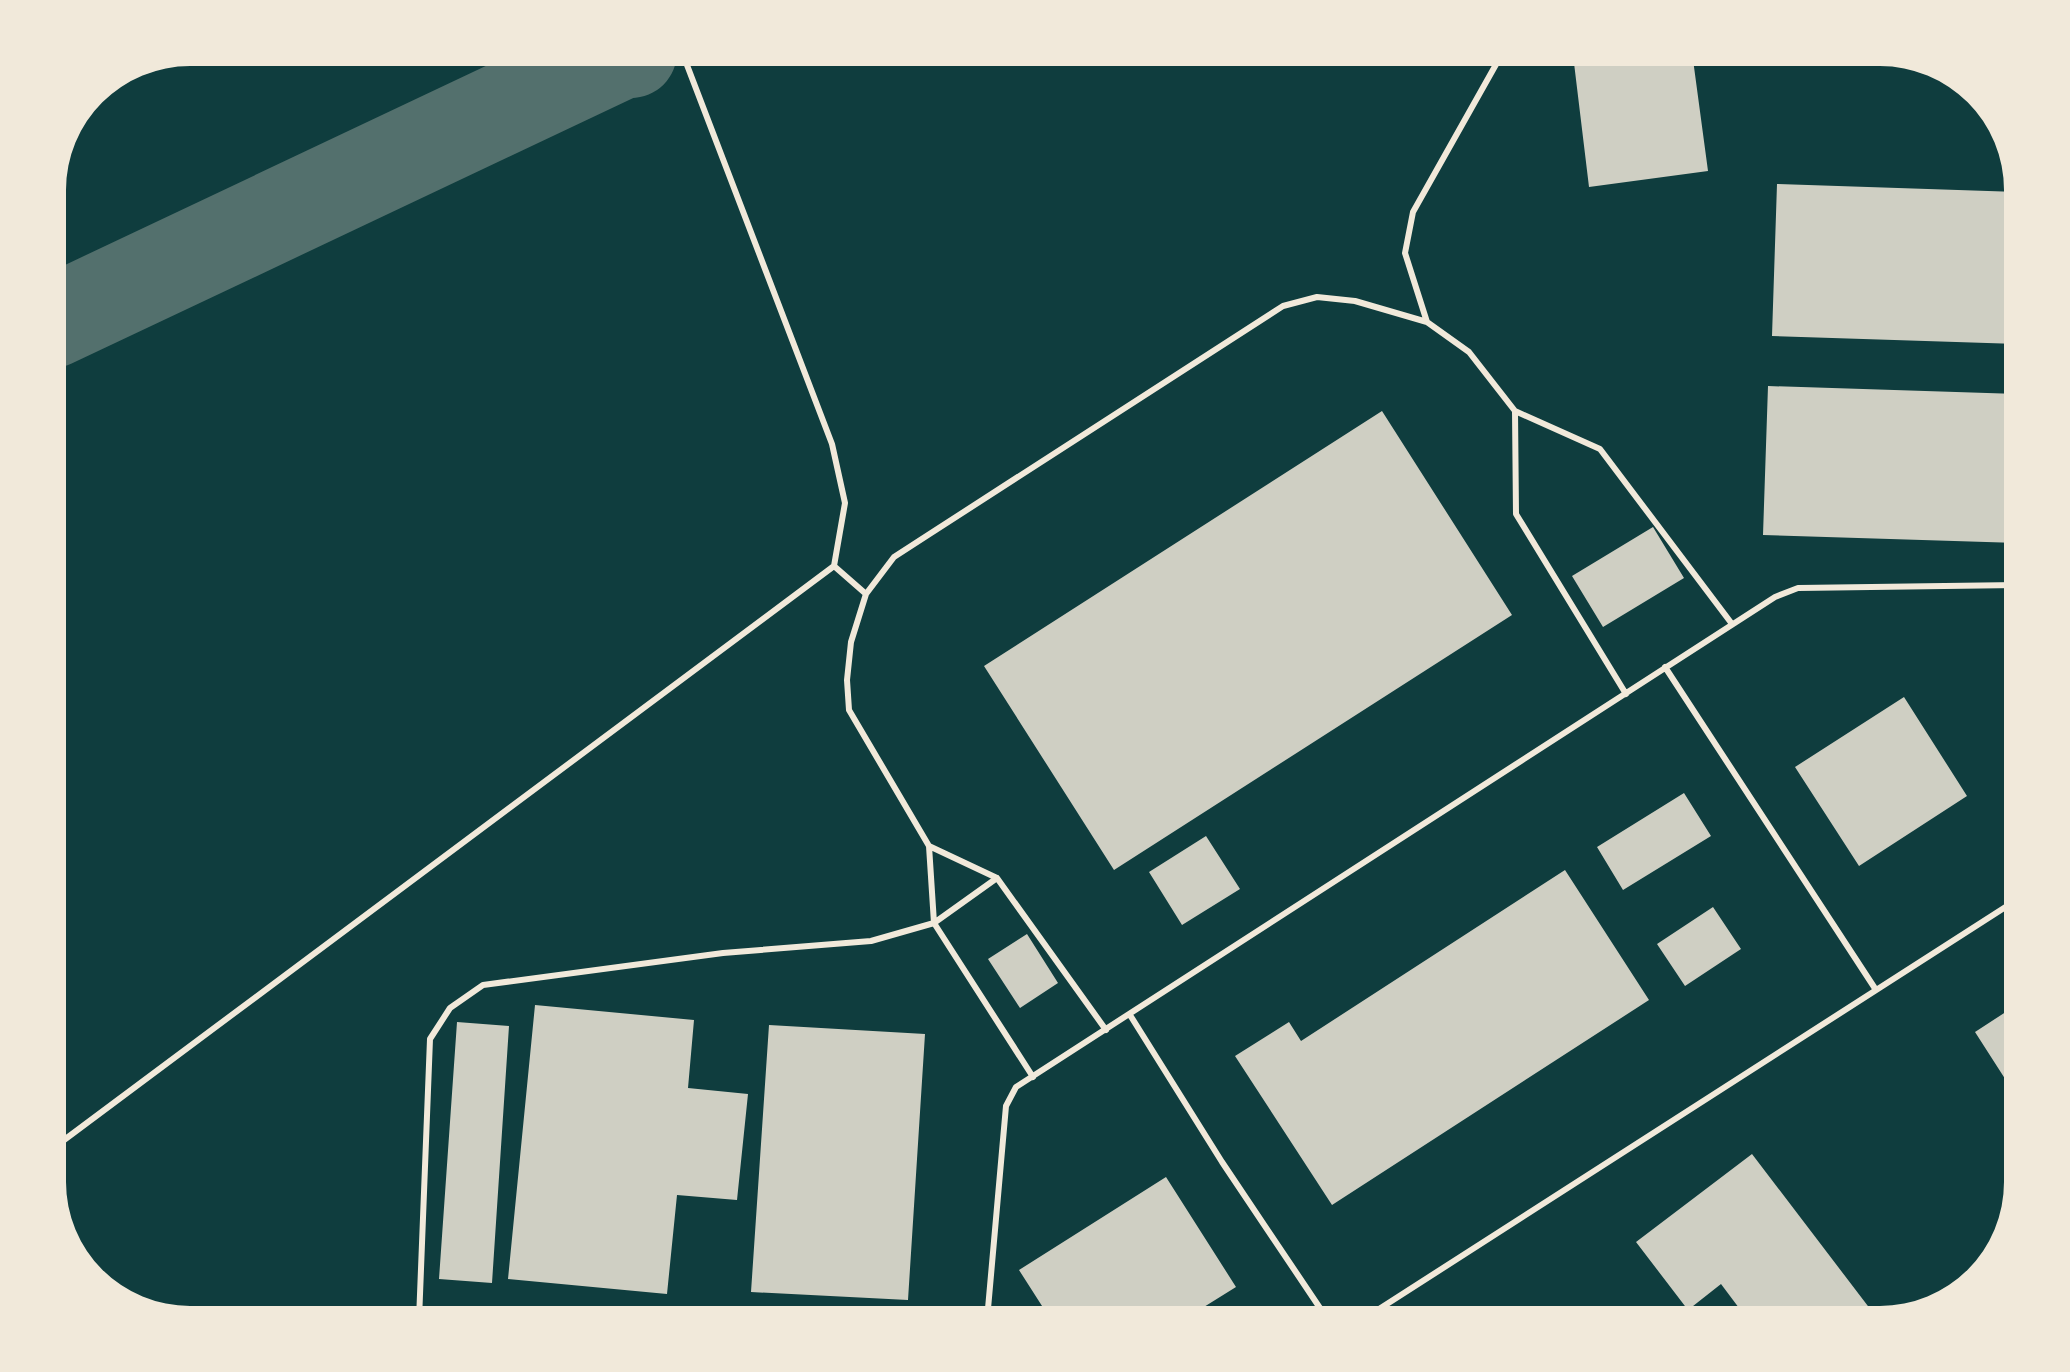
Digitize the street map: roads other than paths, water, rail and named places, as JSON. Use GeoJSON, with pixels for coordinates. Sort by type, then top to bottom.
{"type":"FeatureCollection","features":[{"type":"Feature","properties":{"kind":"lane"},"geometry":{"type":"LineString","coordinates":[[66,1139],[834,566],[845,503],[832,444],[687,66]]}},
{"type":"Feature","properties":{"kind":"lane"},"geometry":{"type":"LineString","coordinates":[[1427,322],[1405,253],[1413,212],[1495,66]]}},
{"type":"Feature","properties":{"kind":"lane"},"geometry":{"type":"LineString","coordinates":[[1033,1077],[934,923],[929,846],[849,710],[847,680],[851,642],[866,594],[894,557],[1283,306],[1317,297],[1343,299],[1383,306],[1427,322],[1469,352],[1515,411],[1600,449],[1732,624]]}},
{"type":"Feature","properties":{"kind":"lane"},"geometry":{"type":"LineString","coordinates":[[1515,411],[1516,514],[1626,694]]}},
{"type":"Feature","properties":{"kind":"lane"},"geometry":{"type":"LineString","coordinates":[[834,566],[866,594]]}},
{"type":"Feature","properties":{"kind":"lane"},"geometry":{"type":"LineString","coordinates":[[988,1306],[1006,1106],[1016,1087],[1775,597],[1798,588],[2004,585]]}},
{"type":"Feature","properties":{"kind":"lane"},"geometry":{"type":"LineString","coordinates":[[1665,667],[1876,990]]}},
{"type":"Feature","properties":{"kind":"lane"},"geometry":{"type":"LineString","coordinates":[[929,846],[997,878],[1106,1030]]}},
{"type":"Feature","properties":{"kind":"lane"},"geometry":{"type":"LineString","coordinates":[[420,1306],[430,1039],[450,1008],[483,985],[723,953],[871,941],[934,923],[997,878]]}},
{"type":"Feature","properties":{"kind":"lane"},"geometry":{"type":"LineString","coordinates":[[1384,1306],[2004,908]]}},
{"type":"Feature","properties":{"kind":"lane"},"geometry":{"type":"LineString","coordinates":[[1130,1015],[1319,1306]]}}]}
